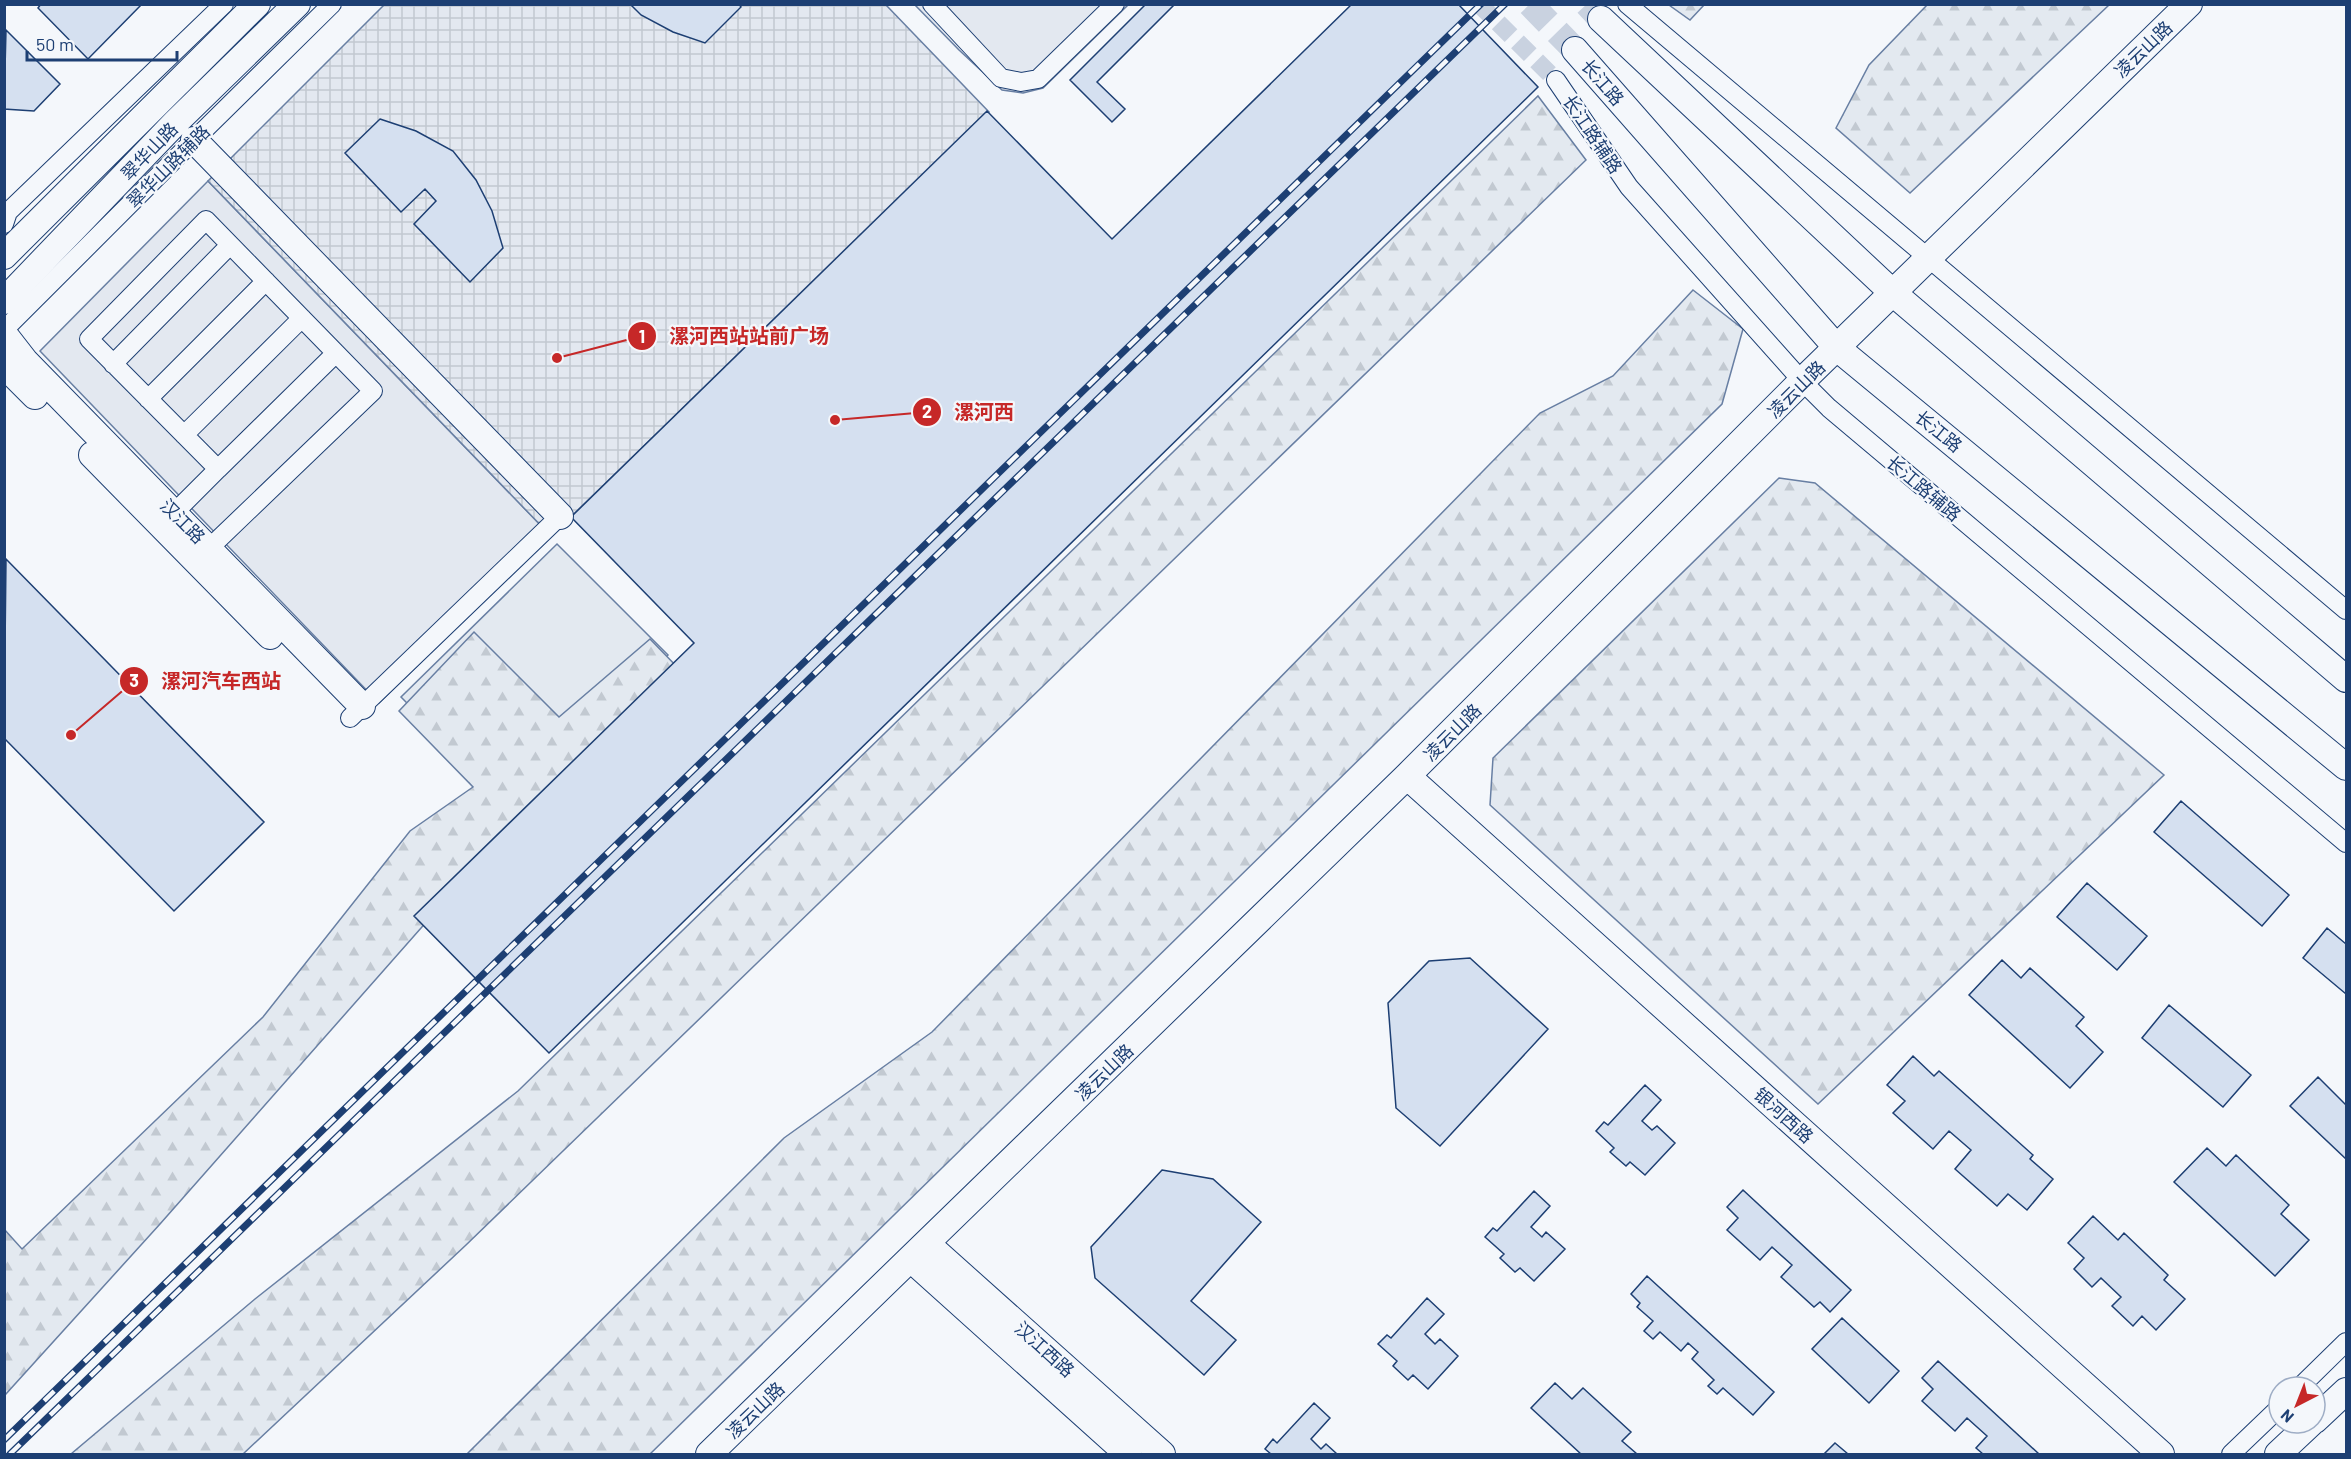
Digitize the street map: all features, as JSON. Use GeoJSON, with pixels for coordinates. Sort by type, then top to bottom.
{"type":"FeatureCollection","features":[{"type":"Feature","properties":{"kind":"street"},"geometry":{"type":"LineString","coordinates":[[6,217],[224,4]]}},
{"type":"Feature","properties":{"kind":"street","name":"翠华山路"},"geometry":{"type":"LineString","coordinates":[[4,256],[257,4]]}},
{"type":"Feature","properties":{"kind":"street","name":"翠华山路"},"geometry":{"type":"LineString","coordinates":[[4,301],[176,122],[297,4]]}},
{"type":"Feature","properties":{"kind":"street","name":"翠华山路辅路"},"geometry":{"type":"LineString","coordinates":[[4,332],[332,4]]}},
{"type":"Feature","properties":{"kind":"street"},"geometry":{"type":"LineString","coordinates":[[932,4],[1001,78],[1021,82],[1038,79],[1114,4]]}},
{"type":"Feature","properties":{"kind":"street"},"geometry":{"type":"LineString","coordinates":[[1627,4],[2346,610]]}},
{"type":"Feature","properties":{"kind":"street","name":"凌云山路"},"geometry":{"type":"LineString","coordinates":[[709,1455],[1407,776],[1802,381],[2190,4]]}},
{"type":"Feature","properties":{"kind":"street"},"geometry":{"type":"LineString","coordinates":[[1601,19],[1893,293],[2346,679]]}},
{"type":"Feature","properties":{"kind":"street","name":"长江路"},"geometry":{"type":"LineString","coordinates":[[1575,50],[1837,348],[2346,767]]}},
{"type":"Feature","properties":{"kind":"street","name":"长江路辅路"},"geometry":{"type":"LineString","coordinates":[[1556,80],[1629,187],[1802,381],[1838,416],[2346,843]]}},
{"type":"Feature","properties":{"kind":"street"},"geometry":{"type":"LineString","coordinates":[[194,140],[560,516],[356,712]]}},
{"type":"Feature","properties":{"kind":"street"},"geometry":{"type":"LineString","coordinates":[[203,554],[373,391],[206,220],[89,339],[218,469]]}},
{"type":"Feature","properties":{"kind":"street"},"geometry":{"type":"LineString","coordinates":[[113,364],[230,245]]}},
{"type":"Feature","properties":{"kind":"street"},"geometry":{"type":"LineString","coordinates":[[148,399],[266,281]]}},
{"type":"Feature","properties":{"kind":"street"},"geometry":{"type":"LineString","coordinates":[[184,435],[302,318]]}},
{"type":"Feature","properties":{"kind":"street","name":"汉江路"},"geometry":{"type":"LineString","coordinates":[[4,332],[25,360],[168,519]]}},
{"type":"Feature","properties":{"kind":"street"},"geometry":{"type":"LineString","coordinates":[[168,519],[336,353]]}},
{"type":"Feature","properties":{"kind":"street","name":"汉江路"},"geometry":{"type":"LineString","coordinates":[[4,369],[12,373],[168,519],[356,712]]}},
{"type":"Feature","properties":{"kind":"street","name":"银河西路"},"geometry":{"type":"LineString","coordinates":[[1407,776],[2161,1455]]}},
{"type":"Feature","properties":{"kind":"street","name":"汉江西路"},"geometry":{"type":"LineString","coordinates":[[919,1251],[1128,1455]]}},
{"type":"Feature","properties":{"kind":"street","name":"汉江西路"},"geometry":{"type":"LineString","coordinates":[[919,1251],[1162,1455]]}},
{"type":"Feature","properties":{"kind":"street"},"geometry":{"type":"LineString","coordinates":[[2312,1375],[2346,1342]]}},
{"type":"Feature","properties":{"kind":"street"},"geometry":{"type":"LineString","coordinates":[[2327,1408],[2346,1390]]}},
{"type":"Feature","properties":{"kind":"street"},"geometry":{"type":"LineString","coordinates":[[2231,1455],[2267,1420]]}},
{"type":"Feature","properties":{"kind":"street"},"geometry":{"type":"LineString","coordinates":[[2277,1455],[2299,1435]]}},
{"type":"Feature","properties":{"kind":"green space"},"geometry":{"type":"Polygon","coordinates":[[[1928,4],[2109,5],[1910,193],[1836,128],[1869,65],[1928,4]]]}},
{"type":"Feature","properties":{"kind":"green space"},"geometry":{"type":"Polygon","coordinates":[[[1669,5],[1704,5],[1690,20],[1669,5]]]}},
{"type":"Feature","properties":{"kind":"green space"},"geometry":{"type":"Polygon","coordinates":[[[1538,96],[1586,160],[466,1245],[243,1454],[71,1454],[255,1299],[518,1091],[1538,96]]]}},
{"type":"Feature","properties":{"kind":"green space"},"geometry":{"type":"Polygon","coordinates":[[[1693,290],[1743,329],[1722,404],[650,1454],[467,1454],[784,1138],[932,1032],[1540,413],[1613,376],[1693,290]]]}},
{"type":"Feature","properties":{"kind":"green space"},"geometry":{"type":"Polygon","coordinates":[[[1779,478],[1815,483],[2164,775],[1818,1104],[1490,805],[1493,758],[1779,478]]]}},
{"type":"Feature","properties":{"kind":"green space"},"geometry":{"type":"Polygon","coordinates":[[[557,544],[668,655],[512,809],[401,697],[557,544]]]}},
{"type":"Feature","properties":{"kind":"green space"},"geometry":{"type":"Polygon","coordinates":[[[474,632],[559,717],[650,639],[680,670],[481,860],[160,1224],[5,1395],[4,1229],[22,1249],[263,1017],[410,831],[473,787],[399,711],[474,632]]]}},
{"type":"Feature","properties":{"kind":"shaded area"},"geometry":{"type":"Polygon","coordinates":[[[384,5],[886,5],[989,112],[551,536],[208,181],[384,5]]]}},
{"type":"Feature","properties":{"kind":"shaded area"},"geometry":{"type":"Polygon","coordinates":[[[915,5],[1128,5],[1043,88],[1023,93],[1002,90],[915,5]]]}},
{"type":"Feature","properties":{"kind":"shaded area"},"geometry":{"type":"Polygon","coordinates":[[[208,181],[551,536],[379,703],[40,351],[208,181]]]}},
{"type":"Feature","properties":{"kind":"building"},"geometry":{"type":"Polygon","coordinates":[[[41,4],[142,4],[88,59],[38,8],[41,4]]]}},
{"type":"Feature","properties":{"kind":"building"},"geometry":{"type":"Polygon","coordinates":[[[630,4],[739,4],[741,7],[705,43],[673,32],[641,15],[630,4]]]}},
{"type":"Feature","properties":{"kind":"building"},"geometry":{"type":"Polygon","coordinates":[[[1146,4],[1175,4],[1097,82],[1125,109],[1112,122],[1070,80],[1146,4]]]}},
{"type":"Feature","properties":{"kind":"building"},"geometry":{"type":"Polygon","coordinates":[[[1352,4],[1458,4],[1538,87],[549,1053],[414,916],[694,643],[571,517],[987,111],[1112,239],[1352,4]]]}},
{"type":"Feature","properties":{"kind":"building"},"geometry":{"type":"Polygon","coordinates":[[[6,30],[60,84],[34,111],[4,109],[6,30]]]}},
{"type":"Feature","properties":{"kind":"building"},"geometry":{"type":"Polygon","coordinates":[[[380,119],[416,131],[453,151],[476,180],[492,211],[503,248],[470,282],[414,224],[436,201],[425,189],[401,212],[345,153],[380,119]]]}},
{"type":"Feature","properties":{"kind":"building"},"geometry":{"type":"Polygon","coordinates":[[[6,559],[264,822],[174,911],[4,738],[6,559]]]}},
{"type":"Feature","properties":{"kind":"building"},"geometry":{"type":"Polygon","coordinates":[[[2181,801],[2289,895],[2262,926],[2154,832],[2181,801]]]}},
{"type":"Feature","properties":{"kind":"building"},"geometry":{"type":"Polygon","coordinates":[[[2087,883],[2147,936],[2117,970],[2057,917],[2087,883]]]}},
{"type":"Feature","properties":{"kind":"building"},"geometry":{"type":"Polygon","coordinates":[[[2327,928],[2346,944],[2346,994],[2303,958],[2327,928]]]}},
{"type":"Feature","properties":{"kind":"building"},"geometry":{"type":"Polygon","coordinates":[[[1470,958],[1548,1029],[1440,1146],[1396,1108],[1388,1003],[1429,961],[1470,958]]]}},
{"type":"Feature","properties":{"kind":"building"},"geometry":{"type":"Polygon","coordinates":[[[2002,960],[2021,978],[2030,968],[2084,1017],[2076,1026],[2103,1052],[2070,1088],[1969,995],[2002,960]]]}},
{"type":"Feature","properties":{"kind":"building"},"geometry":{"type":"Polygon","coordinates":[[[2169,1005],[2251,1075],[2223,1107],[2142,1038],[2169,1005]]]}},
{"type":"Feature","properties":{"kind":"building"},"geometry":{"type":"Polygon","coordinates":[[[1913,1056],[1934,1076],[1939,1071],[2033,1155],[2030,1159],[2053,1179],[2027,1210],[2008,1194],[1997,1206],[1955,1169],[1971,1150],[1949,1131],[1933,1149],[1893,1113],[1905,1101],[1887,1085],[1913,1056]]]}},
{"type":"Feature","properties":{"kind":"building"},"geometry":{"type":"Polygon","coordinates":[[[2318,1077],[2346,1105],[2346,1159],[2290,1106],[2318,1077]]]}},
{"type":"Feature","properties":{"kind":"building"},"geometry":{"type":"Polygon","coordinates":[[[1645,1085],[1661,1100],[1642,1121],[1652,1130],[1657,1126],[1675,1143],[1645,1175],[1630,1162],[1626,1166],[1610,1152],[1614,1148],[1596,1131],[1604,1122],[1608,1125],[1645,1085]]]}},
{"type":"Feature","properties":{"kind":"building"},"geometry":{"type":"Polygon","coordinates":[[[2207,1148],[2226,1166],[2236,1155],[2289,1205],[2281,1214],[2309,1240],[2275,1276],[2174,1182],[2207,1148]]]}},
{"type":"Feature","properties":{"kind":"building"},"geometry":{"type":"Polygon","coordinates":[[[1162,1170],[1213,1179],[1261,1222],[1191,1301],[1236,1340],[1204,1375],[1095,1278],[1091,1247],[1162,1170]]]}},
{"type":"Feature","properties":{"kind":"building"},"geometry":{"type":"Polygon","coordinates":[[[1743,1190],[1851,1290],[1830,1312],[1820,1302],[1814,1307],[1781,1277],[1792,1265],[1772,1247],[1760,1260],[1727,1230],[1738,1218],[1727,1207],[1743,1190]]]}},
{"type":"Feature","properties":{"kind":"building"},"geometry":{"type":"Polygon","coordinates":[[[1534,1191],[1550,1206],[1531,1227],[1542,1237],[1546,1232],[1565,1249],[1534,1281],[1520,1268],[1515,1272],[1500,1258],[1504,1254],[1485,1237],[1493,1228],[1497,1231],[1534,1191]]]}},
{"type":"Feature","properties":{"kind":"building"},"geometry":{"type":"Polygon","coordinates":[[[2093,1216],[2118,1240],[2124,1233],[2168,1275],[2164,1280],[2185,1299],[2156,1330],[2142,1316],[2133,1326],[2112,1306],[2121,1297],[2101,1278],[2092,1287],[2074,1269],[2084,1258],[2068,1243],[2093,1216]]]}},
{"type":"Feature","properties":{"kind":"building"},"geometry":{"type":"Polygon","coordinates":[[[1647,1276],[1774,1392],[1753,1415],[1723,1388],[1717,1394],[1708,1386],[1714,1380],[1692,1359],[1698,1352],[1688,1343],[1681,1351],[1660,1332],[1653,1339],[1644,1331],[1653,1321],[1637,1307],[1640,1303],[1631,1294],[1647,1276]]]}},
{"type":"Feature","properties":{"kind":"building"},"geometry":{"type":"Polygon","coordinates":[[[1427,1298],[1444,1314],[1425,1334],[1435,1344],[1440,1339],[1458,1356],[1428,1389],[1413,1375],[1408,1380],[1393,1366],[1397,1361],[1378,1344],[1387,1335],[1391,1338],[1427,1298]]]}},
{"type":"Feature","properties":{"kind":"building"},"geometry":{"type":"Polygon","coordinates":[[[1842,1318],[1899,1371],[1869,1403],[1812,1349],[1842,1318]]]}},
{"type":"Feature","properties":{"kind":"building"},"geometry":{"type":"Polygon","coordinates":[[[1938,1361],[2039,1454],[1983,1454],[1976,1448],[1987,1436],[1967,1418],[1955,1431],[1922,1401],[1933,1389],[1922,1378],[1938,1361]]]}},
{"type":"Feature","properties":{"kind":"building"},"geometry":{"type":"Polygon","coordinates":[[[1555,1383],[1572,1399],[1583,1388],[1631,1432],[1622,1441],[1637,1454],[1581,1454],[1531,1408],[1555,1383]]]}},
{"type":"Feature","properties":{"kind":"building"},"geometry":{"type":"Polygon","coordinates":[[[1314,1403],[1330,1418],[1311,1439],[1321,1449],[1326,1444],[1337,1454],[1271,1454],[1265,1449],[1273,1439],[1277,1443],[1314,1403]]]}},
{"type":"Feature","properties":{"kind":"building"},"geometry":{"type":"Polygon","coordinates":[[[1835,1443],[1848,1454],[1824,1454],[1835,1443]]]}},
{"type":"Feature","properties":{"kind":"tunnel"},"geometry":{"type":"LineString","coordinates":[[1479,4],[1556,80]]}},
{"type":"Feature","properties":{"kind":"tunnel"},"geometry":{"type":"LineString","coordinates":[[1530,4],[1575,50]]}},
{"type":"Feature","properties":{"kind":"tunnel"},"geometry":{"type":"LineString","coordinates":[[1587,4],[1601,19]]}},
{"type":"Feature","properties":{"kind":"railway"},"geometry":{"type":"LineString","coordinates":[[4,1440],[1481,4]]}},
{"type":"Feature","properties":{"kind":"railway"},"geometry":{"type":"LineString","coordinates":[[10,1454],[1505,4]]}},
{"type":"Feature","properties":{"kind":"place","name":"漯河西站站前广场"},"geometry":{"type":"Point","coordinates":[557,358]}},
{"type":"Feature","properties":{"kind":"place","name":"漯河西"},"geometry":{"type":"Point","coordinates":[835,420]}},
{"type":"Feature","properties":{"kind":"place","name":"漯河汽车西站"},"geometry":{"type":"Point","coordinates":[71,735]}}]}
